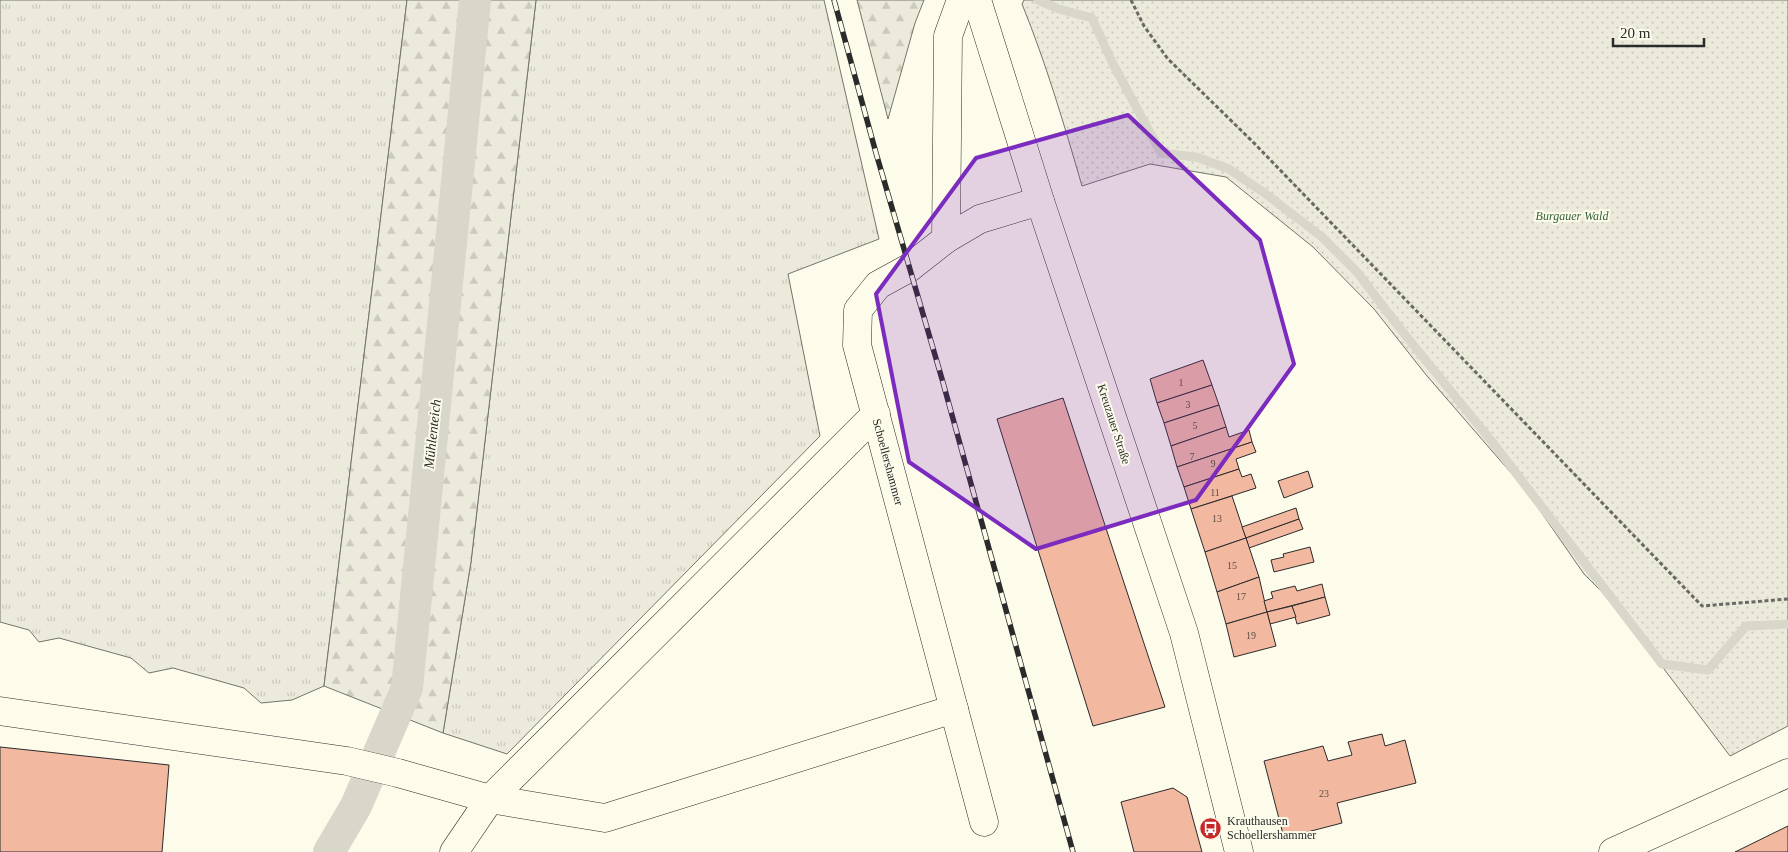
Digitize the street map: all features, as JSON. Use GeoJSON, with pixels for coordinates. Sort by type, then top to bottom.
{"type":"FeatureCollection","features":[{"type":"Feature","properties":{"kind":"main road"},"geometry":{"type":"LineString","coordinates":[[946,240],[948,36],[961,0]]}},
{"type":"Feature","properties":{"kind":"main road","name":"Kreuzauer Straße"},"geometry":{"type":"LineString","coordinates":[[977,0],[1040,201],[1184,633],[1239,852]]}},
{"type":"Feature","properties":{"kind":"main road","name":"Schoellershammer"},"geometry":{"type":"LineString","coordinates":[[984,822],[857,345],[858,310],[878,285],[909,268],[946,240],[980,219],[1040,201]]}},
{"type":"Feature","properties":{"kind":"main road"},"geometry":{"type":"LineString","coordinates":[[454,852],[490,799],[876,414]]}},
{"type":"Feature","properties":{"kind":"main road"},"geometry":{"type":"LineString","coordinates":[[0,711],[347,761],[398,773],[490,799],[605,818],[954,710]]}},
{"type":"Feature","properties":{"kind":"main road"},"geometry":{"type":"LineString","coordinates":[[1613,852],[1788,773]]}},
{"type":"Feature","properties":{"kind":"path"},"geometry":{"type":"LineString","coordinates":[[1131,0],[1144,26],[1168,59],[1259,148],[1702,606],[1788,599]]}},
{"type":"Feature","properties":{"kind":"highlighted area"},"geometry":{"type":"Polygon","coordinates":[[[1128,115],[1260,240],[1294,364],[1196,500],[1036,549],[909,462],[876,294],[976,158],[1128,115]]]}},
{"type":"Feature","properties":{"kind":"green space"},"geometry":{"type":"Polygon","coordinates":[[[0,0],[407,0],[324,686],[292,700],[261,703],[244,688],[173,668],[149,673],[131,658],[59,638],[39,642],[29,630],[0,622],[0,0]]]}},
{"type":"Feature","properties":{"kind":"green space"},"geometry":{"type":"Polygon","coordinates":[[[407,0],[536,0],[471,562],[443,733],[324,686],[407,0]]]}},
{"type":"Feature","properties":{"kind":"green space"},"geometry":{"type":"Polygon","coordinates":[[[536,0],[824,0],[879,239],[788,274],[820,436],[507,754],[443,733],[471,562],[536,0]]]}},
{"type":"Feature","properties":{"kind":"green space"},"geometry":{"type":"Polygon","coordinates":[[[857,0],[924,0],[915,23],[888,119],[857,0]]]}},
{"type":"Feature","properties":{"kind":"green space","name":"Burgauer Wald"},"geometry":{"type":"Polygon","coordinates":[[[1024,0],[1788,0],[1788,726],[1730,756],[1664,669],[1602,592],[1584,574],[1525,489],[1427,376],[1374,309],[1313,247],[1226,177],[1150,164],[1082,186],[1047,71],[1022,4],[1024,0]]]}},
{"type":"Feature","properties":{"kind":"building"},"geometry":{"type":"Polygon","coordinates":[[[1203,360],[1212,385],[1157,403],[1150,379],[1203,360]]]}},
{"type":"Feature","properties":{"kind":"building"},"geometry":{"type":"Polygon","coordinates":[[[1212,385],[1219,405],[1164,423],[1157,403],[1212,385]]]}},
{"type":"Feature","properties":{"kind":"building"},"geometry":{"type":"Polygon","coordinates":[[[1063,398],[1165,707],[1093,726],[997,419],[1063,398]]]}},
{"type":"Feature","properties":{"kind":"building"},"geometry":{"type":"Polygon","coordinates":[[[1219,405],[1226,427],[1171,446],[1164,423],[1219,405]]]}},
{"type":"Feature","properties":{"kind":"building"},"geometry":{"type":"Polygon","coordinates":[[[1226,427],[1229,437],[1249,430],[1252,442],[1177,467],[1171,446],[1226,427]]]}},
{"type":"Feature","properties":{"kind":"building"},"geometry":{"type":"Polygon","coordinates":[[[1252,442],[1256,452],[1236,459],[1239,469],[1184,487],[1177,467],[1252,442]]]}},
{"type":"Feature","properties":{"kind":"building"},"geometry":{"type":"Polygon","coordinates":[[[1239,469],[1242,477],[1251,474],[1256,488],[1191,509],[1184,487],[1239,469]]]}},
{"type":"Feature","properties":{"kind":"building"},"geometry":{"type":"Polygon","coordinates":[[[1308,471],[1313,487],[1284,498],[1278,481],[1308,471]]]}},
{"type":"Feature","properties":{"kind":"building"},"geometry":{"type":"Polygon","coordinates":[[[1232,496],[1246,538],[1205,552],[1191,509],[1232,496]]]}},
{"type":"Feature","properties":{"kind":"building"},"geometry":{"type":"Polygon","coordinates":[[[1296,508],[1299,519],[1246,538],[1242,527],[1296,508]]]}},
{"type":"Feature","properties":{"kind":"building"},"geometry":{"type":"Polygon","coordinates":[[[1299,519],[1303,529],[1249,548],[1246,538],[1299,519]]]}},
{"type":"Feature","properties":{"kind":"building"},"geometry":{"type":"Polygon","coordinates":[[[1246,538],[1259,577],[1217,592],[1205,552],[1246,538]]]}},
{"type":"Feature","properties":{"kind":"building"},"geometry":{"type":"Polygon","coordinates":[[[1310,547],[1314,562],[1274,572],[1271,560],[1284,557],[1283,554],[1310,547]]]}},
{"type":"Feature","properties":{"kind":"building"},"geometry":{"type":"Polygon","coordinates":[[[1259,577],[1267,612],[1226,624],[1217,592],[1259,577]]]}},
{"type":"Feature","properties":{"kind":"building"},"geometry":{"type":"Polygon","coordinates":[[[1322,584],[1325,597],[1267,612],[1264,601],[1273,598],[1271,592],[1295,586],[1297,591],[1322,584]]]}},
{"type":"Feature","properties":{"kind":"building"},"geometry":{"type":"Polygon","coordinates":[[[1325,597],[1330,615],[1297,624],[1292,606],[1325,597]]]}},
{"type":"Feature","properties":{"kind":"building"},"geometry":{"type":"Polygon","coordinates":[[[1292,606],[1296,617],[1270,624],[1267,612],[1292,606]]]}},
{"type":"Feature","properties":{"kind":"building"},"geometry":{"type":"Polygon","coordinates":[[[1267,612],[1276,646],[1234,657],[1226,624],[1267,612]]]}},
{"type":"Feature","properties":{"kind":"building"},"geometry":{"type":"Polygon","coordinates":[[[1382,734],[1385,746],[1405,740],[1416,783],[1337,803],[1342,823],[1284,838],[1264,761],[1323,746],[1328,761],[1352,755],[1348,742],[1382,734]]]}},
{"type":"Feature","properties":{"kind":"building"},"geometry":{"type":"Polygon","coordinates":[[[0,747],[169,765],[162,852],[0,852],[0,747]]]}},
{"type":"Feature","properties":{"kind":"building"},"geometry":{"type":"Polygon","coordinates":[[[1173,788],[1187,797],[1202,852],[1134,852],[1121,802],[1173,788]]]}},
{"type":"Feature","properties":{"kind":"building"},"geometry":{"type":"Polygon","coordinates":[[[1788,826],[1788,852],[1735,852],[1788,826]]]}},
{"type":"Feature","properties":{"kind":"waterway","name":"Mühlenteich"},"geometry":{"type":"LineString","coordinates":[[329,852],[356,806],[407,688],[475,0]]}},
{"type":"Feature","properties":{"kind":"waterway"},"geometry":{"type":"LineString","coordinates":[[1038,0],[1059,9],[1092,18],[1113,64],[1161,153],[1196,157],[1229,169],[1266,194],[1322,237],[1357,272],[1402,331],[1493,443],[1662,664],[1708,670],[1746,626],[1788,624]]}},
{"type":"Feature","properties":{"kind":"railway"},"geometry":{"type":"LineString","coordinates":[[834,0],[876,153],[942,379],[1073,852]]}},
{"type":"Feature","properties":{"kind":"place","name":"Krauthausen Schoellershammer"},"geometry":{"type":"Point","coordinates":[1211,828]}}]}
